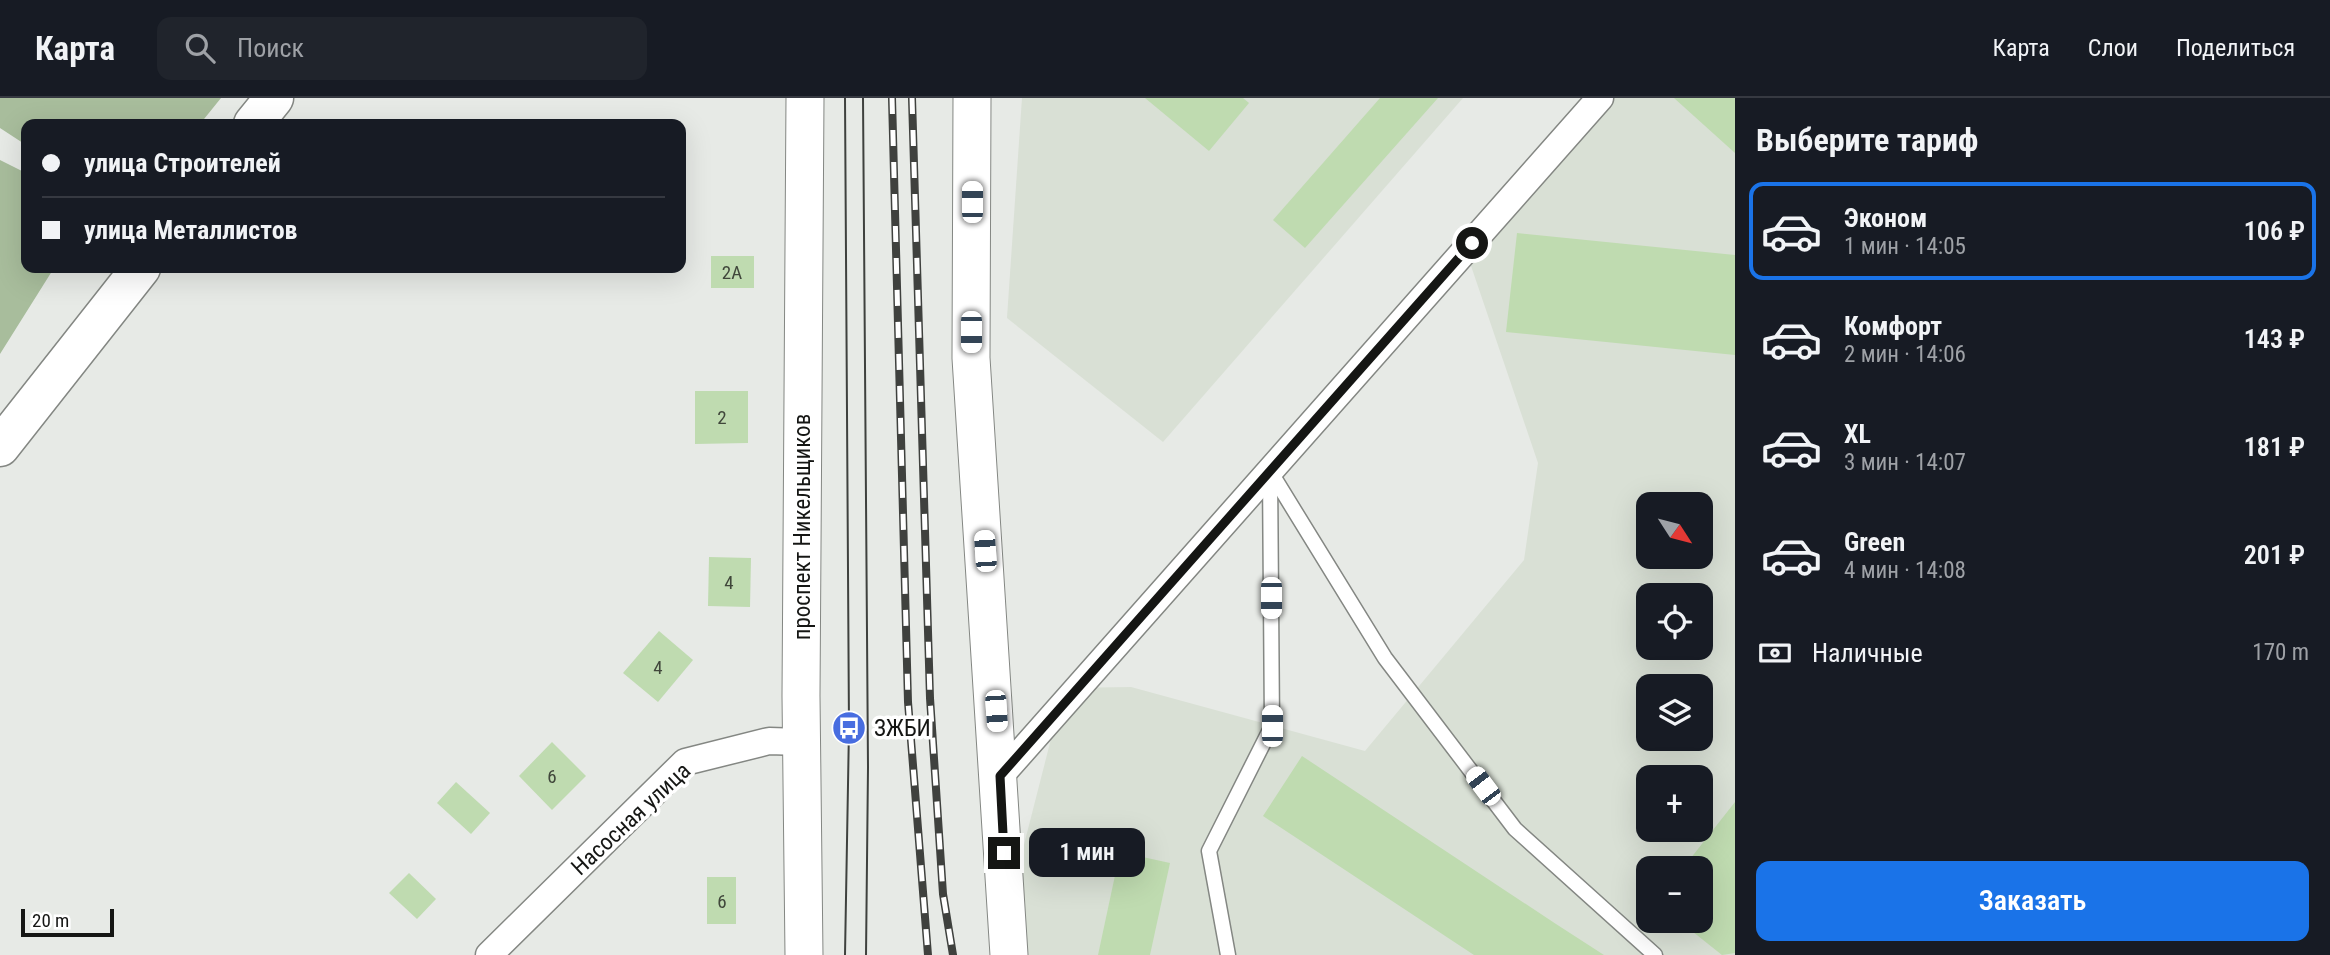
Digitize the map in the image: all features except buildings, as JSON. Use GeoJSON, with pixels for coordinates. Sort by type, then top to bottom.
{"type":"FeatureCollection","features":[{"type":"Feature","properties":{"kind":"main road"},"geometry":{"type":"LineString","coordinates":[[257,119],[274,98]]}},
{"type":"Feature","properties":{"kind":"main road","name":"проспект Никельщиков"},"geometry":{"type":"LineString","coordinates":[[804,955],[802,742],[805,98]]}},
{"type":"Feature","properties":{"kind":"main road"},"geometry":{"type":"LineString","coordinates":[[972,98],[971,358],[1000,776],[1009,955]]}},
{"type":"Feature","properties":{"kind":"main road"},"geometry":{"type":"LineString","coordinates":[[0,447],[137,273]]}},
{"type":"Feature","properties":{"kind":"street"},"geometry":{"type":"LineString","coordinates":[[1000,776],[1600,98]]}},
{"type":"Feature","properties":{"kind":"street","name":"Насосная улица"},"geometry":{"type":"LineString","coordinates":[[489,955],[685,762],[769,741],[802,742]]}},
{"type":"Feature","properties":{"kind":"lane"},"geometry":{"type":"LineString","coordinates":[[1228,955],[1209,851],[1272,726],[1270,471]]}},
{"type":"Feature","properties":{"kind":"lane"},"geometry":{"type":"LineString","coordinates":[[1270,471],[1385,658],[1515,829],[1655,955]]}},
{"type":"Feature","properties":{"kind":"shaded area"},"geometry":{"type":"Polygon","coordinates":[[[1022,98],[1463,98],[1163,442],[1007,318],[1022,98]]]}},
{"type":"Feature","properties":{"kind":"shaded area"},"geometry":{"type":"Polygon","coordinates":[[[1610,98],[1735,98],[1735,955],[1026,955],[1015,880],[1064,688],[1131,687],[1365,751],[1524,560],[1538,463],[1468,257],[1610,98]]]}},
{"type":"Feature","properties":{"kind":"green space"},"geometry":{"type":"Polygon","coordinates":[[[0,98],[221,98],[204,119],[21,119],[21,142],[0,128],[0,98]]]}},
{"type":"Feature","properties":{"kind":"green space"},"geometry":{"type":"Polygon","coordinates":[[[0,160],[21,170],[21,273],[51,273],[0,354],[0,160]]]}},
{"type":"Feature","properties":{"kind":"tram line"},"geometry":{"type":"LineString","coordinates":[[845,98],[849,728],[845,955]]}},
{"type":"Feature","properties":{"kind":"tram line"},"geometry":{"type":"LineString","coordinates":[[863,98],[868,767],[866,955]]}},
{"type":"Feature","properties":{"kind":"railway"},"geometry":{"type":"LineString","coordinates":[[892,98],[908,702],[928,955]]}},
{"type":"Feature","properties":{"kind":"railway"},"geometry":{"type":"LineString","coordinates":[[912,98],[930,698],[943,894],[953,955]]}},
{"type":"Feature","properties":{"kind":"place","name":"ЗЖБИ"},"geometry":{"type":"Point","coordinates":[849,728]}},
{"type":"Feature","properties":{"kind":"route"},"geometry":{"type":"LineString","coordinates":[[1004,853],[1000,776],[1472,243]]}}]}
